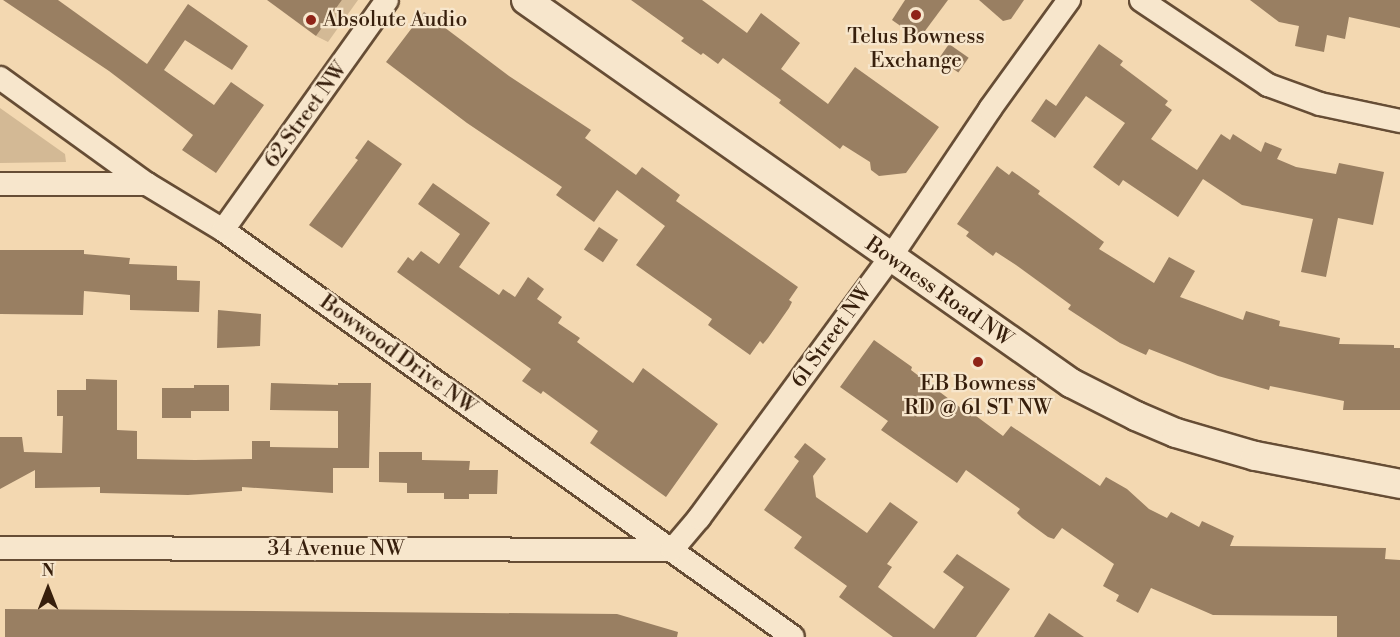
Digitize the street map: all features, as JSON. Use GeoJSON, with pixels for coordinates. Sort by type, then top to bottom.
{"type":"FeatureCollection","features":[{"type":"Feature","properties":{"kind":"street","name":"62 Street NW"},"geometry":{"type":"LineString","coordinates":[[223,230],[387,0]]}},
{"type":"Feature","properties":{"kind":"street","name":"Bowness Road NW"},"geometry":{"type":"LineString","coordinates":[[526,0],[1071,383],[1136,416],[1176,433],[1255,456],[1400,484]]}},
{"type":"Feature","properties":{"kind":"street","name":"61 Street NW"},"geometry":{"type":"LineString","coordinates":[[672,550],[699,518],[890,258],[990,109],[1069,0]]}},
{"type":"Feature","properties":{"kind":"street"},"geometry":{"type":"LineString","coordinates":[[1141,0],[1268,85],[1320,104],[1400,120]]}},
{"type":"Feature","properties":{"kind":"street","name":"Bowwood Drive NW"},"geometry":{"type":"LineString","coordinates":[[0,78],[147,184],[223,230],[793,637]]}},
{"type":"Feature","properties":{"kind":"street"},"geometry":{"type":"LineString","coordinates":[[0,184],[147,184]]}},
{"type":"Feature","properties":{"kind":"street","name":"34 Avenue NW"},"geometry":{"type":"LineString","coordinates":[[0,548],[672,550]]}},
{"type":"Feature","properties":{"kind":"shaded area"},"geometry":{"type":"Polygon","coordinates":[[[342,0],[358,0],[328,42],[316,36],[342,0]]]}},
{"type":"Feature","properties":{"kind":"shaded area"},"geometry":{"type":"Polygon","coordinates":[[[0,108],[65,154],[66,162],[0,163],[0,108]]]}},
{"type":"Feature","properties":{"kind":"building"},"geometry":{"type":"Polygon","coordinates":[[[3,0],[58,0],[147,64],[188,4],[248,46],[232,70],[185,40],[164,70],[214,105],[231,82],[264,105],[216,173],[182,150],[193,135],[109,71],[3,0]]]}},
{"type":"Feature","properties":{"kind":"building","name":"Absolute Audio"},"geometry":{"type":"Polygon","coordinates":[[[267,0],[342,0],[316,36],[267,0]]]}},
{"type":"Feature","properties":{"kind":"building"},"geometry":{"type":"Polygon","coordinates":[[[631,0],[702,0],[747,33],[761,13],[800,43],[781,69],[828,104],[855,67],[939,127],[906,173],[879,176],[871,170],[870,162],[843,145],[840,149],[779,103],[781,100],[723,58],[718,64],[703,53],[701,55],[681,41],[684,38],[631,0]]]}},
{"type":"Feature","properties":{"kind":"building","name":"Telus Bowness Exchange"},"geometry":{"type":"Polygon","coordinates":[[[905,0],[948,0],[919,39],[892,20],[905,0]]]}},
{"type":"Feature","properties":{"kind":"building"},"geometry":{"type":"Polygon","coordinates":[[[979,0],[1024,0],[1011,19],[1003,21],[979,0]]]}},
{"type":"Feature","properties":{"kind":"building"},"geometry":{"type":"Polygon","coordinates":[[[1250,0],[1400,0],[1400,28],[1349,17],[1345,39],[1327,35],[1324,52],[1295,46],[1299,26],[1279,22],[1250,0]]]}},
{"type":"Feature","properties":{"kind":"building"},"geometry":{"type":"Polygon","coordinates":[[[424,12],[509,76],[591,130],[585,138],[636,175],[642,167],[680,195],[676,201],[798,287],[789,300],[792,302],[789,308],[763,344],[760,341],[750,355],[708,325],[712,319],[636,265],[665,226],[617,190],[594,222],[556,195],[562,187],[467,123],[386,62],[424,12]]]}},
{"type":"Feature","properties":{"kind":"building"},"geometry":{"type":"Polygon","coordinates":[[[949,44],[969,58],[958,73],[939,59],[949,44]]]}},
{"type":"Feature","properties":{"kind":"building"},"geometry":{"type":"Polygon","coordinates":[[[1099,44],[1123,61],[1120,65],[1168,101],[1165,105],[1172,110],[1151,139],[1197,170],[1221,134],[1230,140],[1233,134],[1261,152],[1265,142],[1282,149],[1277,159],[1296,167],[1336,174],[1339,163],[1384,172],[1373,225],[1338,218],[1326,277],[1301,272],[1313,219],[1242,205],[1203,179],[1178,217],[1123,180],[1119,186],[1093,167],[1125,123],[1086,96],[1055,138],[1031,121],[1046,99],[1056,106],[1099,44]]]}},
{"type":"Feature","properties":{"kind":"building"},"geometry":{"type":"Polygon","coordinates":[[[368,140],[402,164],[342,248],[309,225],[358,160],[355,158],[368,140]]]}},
{"type":"Feature","properties":{"kind":"building"},"geometry":{"type":"Polygon","coordinates":[[[997,166],[1009,175],[1012,171],[1040,191],[1038,194],[1104,242],[1099,249],[1154,283],[1169,257],[1195,271],[1180,297],[1243,320],[1246,311],[1280,321],[1279,326],[1340,338],[1339,344],[1394,345],[1394,348],[1400,348],[1400,410],[1343,410],[1344,401],[1270,386],[1269,390],[1218,376],[1149,349],[1146,355],[1120,343],[1068,309],[1071,305],[1016,265],[996,252],[993,256],[966,236],[969,232],[957,224],[997,166]]]}},
{"type":"Feature","properties":{"kind":"building"},"geometry":{"type":"Polygon","coordinates":[[[433,183],[490,223],[459,267],[499,295],[503,289],[515,297],[528,277],[544,289],[537,299],[562,317],[558,323],[580,338],[577,342],[633,383],[643,368],[718,424],[666,497],[590,443],[598,431],[543,391],[541,394],[522,381],[531,369],[397,272],[408,257],[413,261],[421,251],[439,264],[460,234],[418,204],[433,183]]]}},
{"type":"Feature","properties":{"kind":"building"},"geometry":{"type":"Polygon","coordinates":[[[599,227],[618,240],[603,262],[584,249],[599,227]]]}},
{"type":"Feature","properties":{"kind":"building"},"geometry":{"type":"Polygon","coordinates":[[[0,250],[84,250],[84,254],[130,258],[129,264],[177,266],[177,280],[200,281],[199,312],[130,310],[130,295],[84,291],[83,315],[0,314],[0,250]]]}},
{"type":"Feature","properties":{"kind":"building"},"geometry":{"type":"Polygon","coordinates":[[[218,310],[261,314],[260,346],[217,348],[218,310]]]}},
{"type":"Feature","properties":{"kind":"building"},"geometry":{"type":"Polygon","coordinates":[[[874,340],[912,367],[911,370],[966,412],[968,410],[1003,436],[1011,426],[1100,486],[1106,477],[1127,489],[1149,509],[1167,518],[1171,512],[1199,527],[1202,521],[1234,536],[1230,546],[1386,548],[1385,559],[1400,560],[1400,637],[1337,637],[1337,616],[1213,615],[1151,588],[1138,613],[1116,601],[1119,595],[1103,586],[1114,564],[1062,528],[1054,539],[1048,537],[1017,513],[1020,509],[966,470],[957,483],[881,430],[888,421],[840,387],[874,340]]]}},
{"type":"Feature","properties":{"kind":"building"},"geometry":{"type":"Polygon","coordinates":[[[86,379],[117,380],[117,430],[137,431],[137,459],[195,460],[252,459],[252,441],[270,441],[270,447],[338,448],[338,411],[270,410],[271,383],[338,385],[338,383],[371,383],[369,468],[333,468],[333,493],[242,487],[242,491],[188,495],[100,493],[100,487],[35,488],[35,470],[0,489],[0,437],[22,437],[24,452],[62,453],[63,416],[57,416],[57,390],[86,390],[86,379]]]}},
{"type":"Feature","properties":{"kind":"building"},"geometry":{"type":"Polygon","coordinates":[[[194,385],[229,385],[229,411],[191,411],[191,418],[162,418],[162,388],[194,388],[194,385]]]}},
{"type":"Feature","properties":{"kind":"building"},"geometry":{"type":"Polygon","coordinates":[[[805,443],[826,459],[813,476],[816,497],[867,533],[890,502],[918,522],[887,564],[892,567],[878,587],[934,629],[964,587],[943,572],[957,554],[1010,589],[976,637],[893,637],[839,597],[847,586],[794,548],[802,537],[764,510],[799,461],[794,457],[805,443]]]}},
{"type":"Feature","properties":{"kind":"building"},"geometry":{"type":"Polygon","coordinates":[[[379,452],[422,452],[422,460],[470,461],[469,470],[498,470],[497,494],[469,494],[469,499],[444,499],[444,493],[407,493],[407,483],[379,482],[379,452]]]}},
{"type":"Feature","properties":{"kind":"building"},"geometry":{"type":"Polygon","coordinates":[[[5,609],[617,614],[678,632],[677,637],[5,637],[5,609]]]}},
{"type":"Feature","properties":{"kind":"building"},"geometry":{"type":"Polygon","coordinates":[[[1049,613],[1084,637],[1034,637],[1049,613]]]}},
{"type":"Feature","properties":{"kind":"place","name":"Telus Bowness Exchange"},"geometry":{"type":"Point","coordinates":[916,15]}},
{"type":"Feature","properties":{"kind":"place","name":"Absolute Audio"},"geometry":{"type":"Point","coordinates":[311,20]}},
{"type":"Feature","properties":{"kind":"place","name":"EB Bowness RD @ 61 ST NW"},"geometry":{"type":"Point","coordinates":[978,362]}}]}
